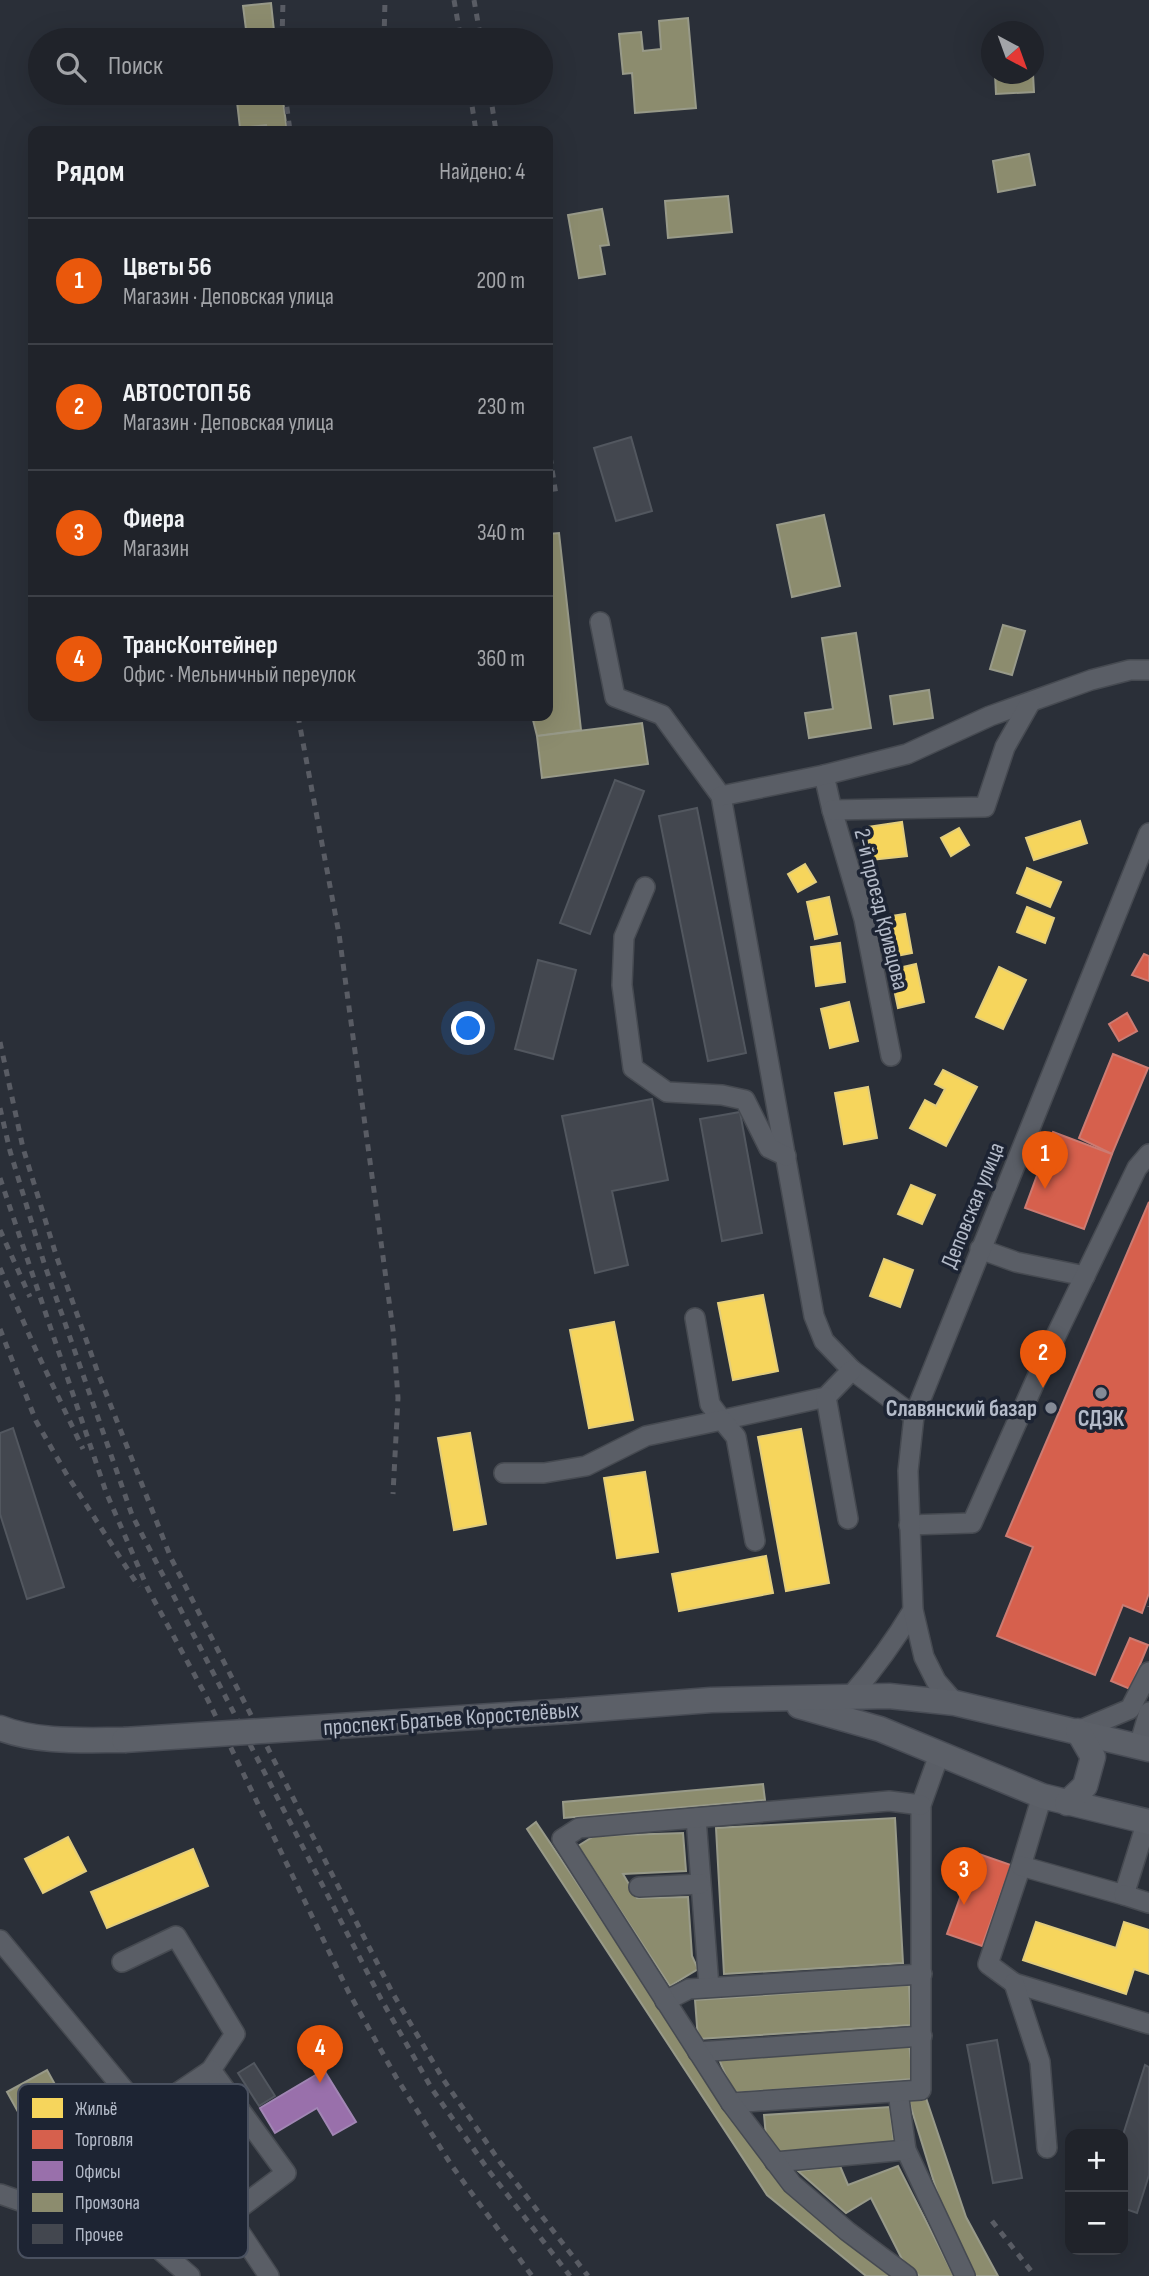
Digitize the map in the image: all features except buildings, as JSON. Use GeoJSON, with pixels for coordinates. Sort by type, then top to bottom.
{"type":"FeatureCollection","features":[{"type":"Feature","properties":{"kind":"main road","name":"проспект Братьев Коростелёвых"},"geometry":{"type":"LineString","coordinates":[[0,1728],[13,1733],[69,1740],[124,1740],[711,1700],[889,1696],[955,1703],[1135,1745]]}},
{"type":"Feature","properties":{"kind":"main road","name":"проспект Братьев Коростелёвых"},"geometry":{"type":"LineString","coordinates":[[778,1700],[880,1729],[1042,1796],[1148,1821]]}},
{"type":"Feature","properties":{"kind":"main road"},"geometry":{"type":"LineString","coordinates":[[1067,1803],[1085,1786],[1093,1757],[1078,1731]]}},
{"type":"Feature","properties":{"kind":"street"},"geometry":{"type":"LineString","coordinates":[[600,621],[615,696],[662,715],[721,796],[814,1316],[824,1340],[852,1370],[914,1416]]}},
{"type":"Feature","properties":{"kind":"street"},"geometry":{"type":"LineString","coordinates":[[721,796],[824,775],[907,754],[990,716],[1091,680],[1130,670],[1149,670]]}},
{"type":"Feature","properties":{"kind":"street"},"geometry":{"type":"LineString","coordinates":[[832,810],[985,807],[1005,747],[1030,703]]}},
{"type":"Feature","properties":{"kind":"street","name":"2-й проезд Кривцова"},"geometry":{"type":"LineString","coordinates":[[824,775],[864,919],[891,1055]]}},
{"type":"Feature","properties":{"kind":"street","name":"Деповская улица"},"geometry":{"type":"LineString","coordinates":[[955,1703],[936,1681],[924,1657],[912,1610],[908,1471],[914,1416],[1149,833]]}},
{"type":"Feature","properties":{"kind":"street"},"geometry":{"type":"LineString","coordinates":[[645,887],[624,937],[622,985],[633,1068],[667,1092],[722,1095],[745,1100],[769,1148],[786,1156]]}},
{"type":"Feature","properties":{"kind":"street"},"geometry":{"type":"LineString","coordinates":[[909,1525],[972,1523],[1050,1348],[1137,1168],[1149,1154]]}},
{"type":"Feature","properties":{"kind":"street"},"geometry":{"type":"LineString","coordinates":[[980,1249],[1016,1262],[1085,1276]]}},
{"type":"Feature","properties":{"kind":"street"},"geometry":{"type":"LineString","coordinates":[[695,1318],[710,1404],[736,1437],[755,1541]]}},
{"type":"Feature","properties":{"kind":"street"},"geometry":{"type":"LineString","coordinates":[[504,1473],[544,1474],[586,1466],[646,1436],[826,1397],[852,1370]]}},
{"type":"Feature","properties":{"kind":"street"},"geometry":{"type":"LineString","coordinates":[[826,1397],[848,1519]]}},
{"type":"Feature","properties":{"kind":"street"},"geometry":{"type":"LineString","coordinates":[[849,1696],[880,1661],[912,1610]]}},
{"type":"Feature","properties":{"kind":"street"},"geometry":{"type":"LineString","coordinates":[[1135,1745],[1139,1710],[1149,1672]]}},
{"type":"Feature","properties":{"kind":"street"},"geometry":{"type":"LineString","coordinates":[[1078,1731],[1139,1710]]}},
{"type":"Feature","properties":{"kind":"street"},"geometry":{"type":"LineString","coordinates":[[731,2103],[921,2090],[921,1805],[939,1755]]}},
{"type":"Feature","properties":{"kind":"street"},"geometry":{"type":"LineString","coordinates":[[1042,1796],[988,1964],[1014,1983],[1149,2024]]}},
{"type":"Feature","properties":{"kind":"street"},"geometry":{"type":"LineString","coordinates":[[907,2276],[838,2224],[792,2184],[731,2103],[562,1839],[579,1828],[888,1801],[921,1805]]}},
{"type":"Feature","properties":{"kind":"street"},"geometry":{"type":"LineString","coordinates":[[696,1818],[709,1987]]}},
{"type":"Feature","properties":{"kind":"street"},"geometry":{"type":"LineString","coordinates":[[1124,1895],[1148,1821]]}},
{"type":"Feature","properties":{"kind":"street"},"geometry":{"type":"LineString","coordinates":[[1021,1866],[1149,1903]]}},
{"type":"Feature","properties":{"kind":"street"},"geometry":{"type":"LineString","coordinates":[[639,1887],[700,1884]]}},
{"type":"Feature","properties":{"kind":"street"},"geometry":{"type":"LineString","coordinates":[[122,1962],[176,1936],[235,2034],[211,2070],[190,2084]]}},
{"type":"Feature","properties":{"kind":"street"},"geometry":{"type":"LineString","coordinates":[[1,1943],[121,2084]]}},
{"type":"Feature","properties":{"kind":"street"},"geometry":{"type":"LineString","coordinates":[[666,2001],[689,1989],[922,1974]]}},
{"type":"Feature","properties":{"kind":"street"},"geometry":{"type":"LineString","coordinates":[[1014,1983],[1040,2062],[1047,2148]]}},
{"type":"Feature","properties":{"kind":"street"},"geometry":{"type":"LineString","coordinates":[[698,2052],[922,2036]]}},
{"type":"Feature","properties":{"kind":"street"},"geometry":{"type":"LineString","coordinates":[[211,2070],[221,2084]]}},
{"type":"Feature","properties":{"kind":"street"},"geometry":{"type":"LineString","coordinates":[[898,2091],[906,2150],[965,2276]]}},
{"type":"Feature","properties":{"kind":"street"},"geometry":{"type":"LineString","coordinates":[[248,2121],[286,2173],[248,2202]]}},
{"type":"Feature","properties":{"kind":"street"},"geometry":{"type":"LineString","coordinates":[[775,2162],[906,2150]]}},
{"type":"Feature","properties":{"kind":"street"},"geometry":{"type":"LineString","coordinates":[[0,2194],[18,2200]]}},
{"type":"Feature","properties":{"kind":"street"},"geometry":{"type":"LineString","coordinates":[[248,2244],[269,2276]]}},
{"type":"Feature","properties":{"kind":"street"},"geometry":{"type":"LineString","coordinates":[[169,2258],[190,2276]]}},
{"type":"Feature","properties":{"kind":"railway"},"geometry":{"type":"LineString","coordinates":[[282,28],[283,0]]}},
{"type":"Feature","properties":{"kind":"railway"},"geometry":{"type":"LineString","coordinates":[[384,28],[385,0]]}},
{"type":"Feature","properties":{"kind":"railway"},"geometry":{"type":"LineString","coordinates":[[454,0],[459,28]]}},
{"type":"Feature","properties":{"kind":"railway"},"geometry":{"type":"LineString","coordinates":[[474,0],[479,28]]}},
{"type":"Feature","properties":{"kind":"railway"},"geometry":{"type":"LineString","coordinates":[[287,105],[289,126]]}},
{"type":"Feature","properties":{"kind":"railway"},"geometry":{"type":"LineString","coordinates":[[472,105],[475,126]]}},
{"type":"Feature","properties":{"kind":"railway"},"geometry":{"type":"LineString","coordinates":[[492,105],[495,126]]}},
{"type":"Feature","properties":{"kind":"railway"},"geometry":{"type":"LineString","coordinates":[[553,476],[556,495]]}},
{"type":"Feature","properties":{"kind":"railway"},"geometry":{"type":"LineString","coordinates":[[299,721],[339,934],[393,1330],[398,1398],[393,1494]]}},
{"type":"Feature","properties":{"kind":"railway"},"geometry":{"type":"LineString","coordinates":[[0,1042],[23,1148],[57,1258],[98,1373],[171,1558],[392,1992],[443,2079],[500,2162],[588,2276]]}},
{"type":"Feature","properties":{"kind":"railway"},"geometry":{"type":"LineString","coordinates":[[0,1108],[10,1151],[44,1263],[132,1515],[381,1999],[432,2089],[489,2171],[570,2276]]}},
{"type":"Feature","properties":{"kind":"railway"},"geometry":{"type":"LineString","coordinates":[[0,1178],[106,1492],[148,1589],[206,1696],[349,1993],[396,2077],[452,2166],[532,2276]]}},
{"type":"Feature","properties":{"kind":"railway"},"geometry":{"type":"LineString","coordinates":[[0,1230],[30,1297]]}},
{"type":"Feature","properties":{"kind":"railway"},"geometry":{"type":"LineString","coordinates":[[0,1268],[83,1449]]}},
{"type":"Feature","properties":{"kind":"railway"},"geometry":{"type":"LineString","coordinates":[[0,1329],[36,1421],[67,1475],[139,1587]]}},
{"type":"Feature","properties":{"kind":"railway"},"geometry":{"type":"LineString","coordinates":[[992,2221],[1035,2276]]}},
{"type":"Feature","properties":{"kind":"place","name":"Цветы 56"},"geometry":{"type":"Point","coordinates":[1045,1189]}},
{"type":"Feature","properties":{"kind":"place","name":"АВТОСТОП 56"},"geometry":{"type":"Point","coordinates":[1043,1388]}},
{"type":"Feature","properties":{"kind":"place","name":"СДЭК"},"geometry":{"type":"Point","coordinates":[1101,1393]}},
{"type":"Feature","properties":{"kind":"place","name":"Славянский базар"},"geometry":{"type":"Point","coordinates":[1051,1408]}},
{"type":"Feature","properties":{"kind":"place","name":"Фиера"},"geometry":{"type":"Point","coordinates":[964,1905]}},
{"type":"Feature","properties":{"kind":"place","name":"ТрансКонтейнер"},"geometry":{"type":"Point","coordinates":[320,2083]}}]}
